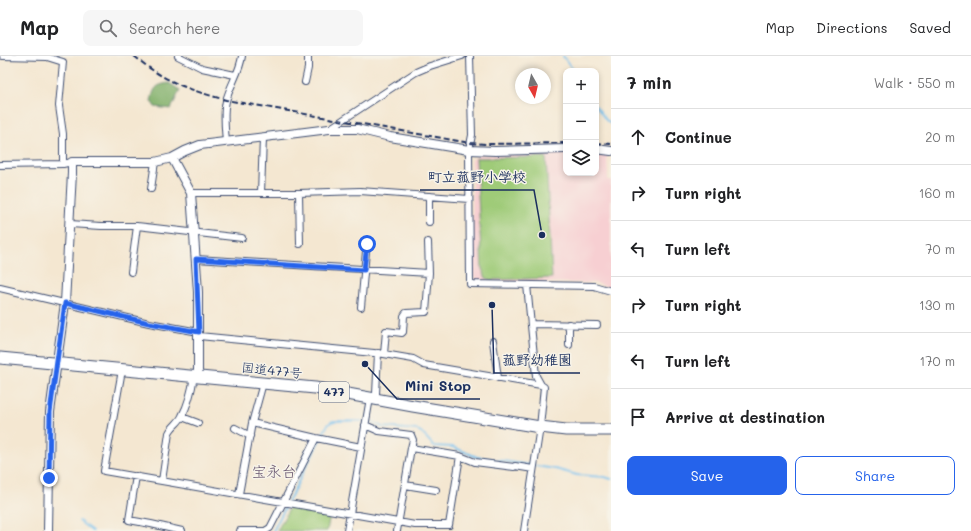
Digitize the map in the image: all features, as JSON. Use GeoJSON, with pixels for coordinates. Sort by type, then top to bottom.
{"type":"FeatureCollection","features":[{"type":"Feature","properties":{"kind":"highway","name":"国道477号"},"geometry":{"type":"LineString","coordinates":[[0,358],[315,388],[373,396],[540,427],[566,430],[611,430]]}},
{"type":"Feature","properties":{"kind":"street"},"geometry":{"type":"LineString","coordinates":[[3,56],[53,57],[64,62],[58,106],[67,163],[72,172],[65,303],[50,412],[48,531]]}},
{"type":"Feature","properties":{"kind":"street"},"geometry":{"type":"LineString","coordinates":[[178,56],[202,68],[235,76]]}},
{"type":"Feature","properties":{"kind":"street"},"geometry":{"type":"LineString","coordinates":[[226,142],[224,108],[235,76],[240,70],[242,56]]}},
{"type":"Feature","properties":{"kind":"street"},"geometry":{"type":"LineString","coordinates":[[305,82],[308,68],[308,56]]}},
{"type":"Feature","properties":{"kind":"street"},"geometry":{"type":"LineString","coordinates":[[329,129],[416,72],[462,56]]}},
{"type":"Feature","properties":{"kind":"street"},"geometry":{"type":"LineString","coordinates":[[470,56],[472,135],[469,150],[470,284],[594,286],[611,291]]}},
{"type":"Feature","properties":{"kind":"street"},"geometry":{"type":"LineString","coordinates":[[0,165],[155,162],[172,158],[200,145],[329,129],[357,129],[381,135],[469,150],[495,152],[563,149]]}},
{"type":"Feature","properties":{"kind":"street"},"geometry":{"type":"LineString","coordinates":[[261,193],[264,138]]}},
{"type":"Feature","properties":{"kind":"street"},"geometry":{"type":"LineString","coordinates":[[599,149],[611,151]]}},
{"type":"Feature","properties":{"kind":"street"},"geometry":{"type":"LineString","coordinates":[[162,481],[169,433],[171,428],[182,417],[196,376],[199,334],[196,259],[191,193],[172,158]]}},
{"type":"Feature","properties":{"kind":"street"},"geometry":{"type":"LineString","coordinates":[[151,189],[155,162]]}},
{"type":"Feature","properties":{"kind":"street"},"geometry":{"type":"LineString","coordinates":[[191,193],[299,193],[360,191],[469,199]]}},
{"type":"Feature","properties":{"kind":"street"},"geometry":{"type":"LineString","coordinates":[[299,193],[300,244]]}},
{"type":"Feature","properties":{"kind":"street"},"geometry":{"type":"LineString","coordinates":[[429,196],[429,222]]}},
{"type":"Feature","properties":{"kind":"street"},"geometry":{"type":"LineString","coordinates":[[70,224],[137,226],[242,238]]}},
{"type":"Feature","properties":{"kind":"street"},"geometry":{"type":"LineString","coordinates":[[131,272],[137,226]]}},
{"type":"Feature","properties":{"kind":"street"},"geometry":{"type":"LineString","coordinates":[[361,307],[367,240]]}},
{"type":"Feature","properties":{"kind":"street"},"geometry":{"type":"LineString","coordinates":[[347,531],[365,425],[373,396],[386,331],[402,333],[404,316],[406,313],[426,312],[430,273],[428,242]]}},
{"type":"Feature","properties":{"kind":"street"},"geometry":{"type":"LineString","coordinates":[[196,259],[430,273]]}},
{"type":"Feature","properties":{"kind":"street"},"geometry":{"type":"LineString","coordinates":[[524,531],[540,427],[544,387],[541,385],[536,376],[527,285]]}},
{"type":"Feature","properties":{"kind":"street"},"geometry":{"type":"LineString","coordinates":[[0,288],[199,334],[381,354],[413,359],[424,365],[541,385]]}},
{"type":"Feature","properties":{"kind":"street"},"geometry":{"type":"LineString","coordinates":[[531,324],[597,325]]}},
{"type":"Feature","properties":{"kind":"street"},"geometry":{"type":"LineString","coordinates":[[569,324],[569,345]]}},
{"type":"Feature","properties":{"kind":"street"},"geometry":{"type":"LineString","coordinates":[[494,341],[498,378]]}},
{"type":"Feature","properties":{"kind":"street"},"geometry":{"type":"LineString","coordinates":[[122,370],[104,471],[416,525],[449,525],[460,456]]}},
{"type":"Feature","properties":{"kind":"street"},"geometry":{"type":"LineString","coordinates":[[239,494],[252,423],[263,383]]}},
{"type":"Feature","properties":{"kind":"street"},"geometry":{"type":"LineString","coordinates":[[182,417],[198,423]]}},
{"type":"Feature","properties":{"kind":"street"},"geometry":{"type":"LineString","coordinates":[[252,423],[361,447]]}},
{"type":"Feature","properties":{"kind":"street"},"geometry":{"type":"LineString","coordinates":[[365,425],[379,431],[411,435],[413,440],[397,531]]}},
{"type":"Feature","properties":{"kind":"street"},"geometry":{"type":"LineString","coordinates":[[235,428],[250,436]]}},
{"type":"Feature","properties":{"kind":"street"},"geometry":{"type":"LineString","coordinates":[[240,531],[265,531],[271,529],[316,438]]}},
{"type":"Feature","properties":{"kind":"street"},"geometry":{"type":"LineString","coordinates":[[411,448],[460,456],[475,462],[514,467],[534,466]]}},
{"type":"Feature","properties":{"kind":"street"},"geometry":{"type":"LineString","coordinates":[[136,476],[129,520],[182,531]]}},
{"type":"Feature","properties":{"kind":"street"},"geometry":{"type":"LineString","coordinates":[[405,485],[436,490]]}},
{"type":"Feature","properties":{"kind":"street"},"geometry":{"type":"LineString","coordinates":[[151,524],[151,531]]}},
{"type":"Feature","properties":{"kind":"shaded area"},"geometry":{"type":"Polygon","coordinates":[[[563,153],[563,176],[599,176],[599,153],[607,154],[608,180],[611,180],[611,288],[596,283],[522,283],[477,281],[473,275],[472,160],[478,155],[563,153]]]}},
{"type":"Feature","properties":{"kind":"green space"},"geometry":{"type":"Polygon","coordinates":[[[169,83],[180,90],[171,109],[155,107],[151,101],[154,90],[158,86],[169,83]]]}},
{"type":"Feature","properties":{"kind":"green space"},"geometry":{"type":"Polygon","coordinates":[[[546,157],[552,278],[490,280],[486,278],[482,269],[476,158],[546,157]]]}},
{"type":"Feature","properties":{"kind":"green space"},"geometry":{"type":"Polygon","coordinates":[[[290,507],[330,514],[327,531],[277,531],[290,507]]]}},
{"type":"Feature","properties":{"kind":"waterway"},"geometry":{"type":"LineString","coordinates":[[563,56],[572,68]]}},
{"type":"Feature","properties":{"kind":"waterway"},"geometry":{"type":"LineString","coordinates":[[599,110],[611,124]]}},
{"type":"Feature","properties":{"kind":"waterway"},"geometry":{"type":"LineString","coordinates":[[273,531],[327,426],[334,421],[362,421]]}},
{"type":"Feature","properties":{"kind":"waterway"},"geometry":{"type":"LineString","coordinates":[[372,422],[383,427],[417,430],[421,432],[434,446],[453,447],[477,457],[555,469],[577,475],[605,477],[611,479]]}},
{"type":"Feature","properties":{"kind":"waterway"},"geometry":{"type":"LineString","coordinates":[[79,521],[92,531]]}},
{"type":"Feature","properties":{"kind":"railway"},"geometry":{"type":"LineString","coordinates":[[134,56],[151,69],[171,81],[198,92],[226,100],[470,143],[563,143]]}},
{"type":"Feature","properties":{"kind":"railway"},"geometry":{"type":"LineString","coordinates":[[599,143],[611,144]]}},
{"type":"Feature","properties":{"kind":"place","name":"町立菰野小学校"},"geometry":{"type":"Point","coordinates":[542,235]}},
{"type":"Feature","properties":{"kind":"place","name":"菰野幼稚園"},"geometry":{"type":"Point","coordinates":[492,305]}},
{"type":"Feature","properties":{"kind":"place","name":"Mini Stop"},"geometry":{"type":"Point","coordinates":[365,364]}},
{"type":"Feature","properties":{"kind":"district","name":"宝永台"},"geometry":{"type":"Point","coordinates":[274,472]}},
{"type":"Feature","properties":{"kind":"route"},"geometry":{"type":"LineString","coordinates":[[49,478],[50,412],[65,303],[149,323],[199,332],[196,259],[364,270],[367,244]]}}]}
